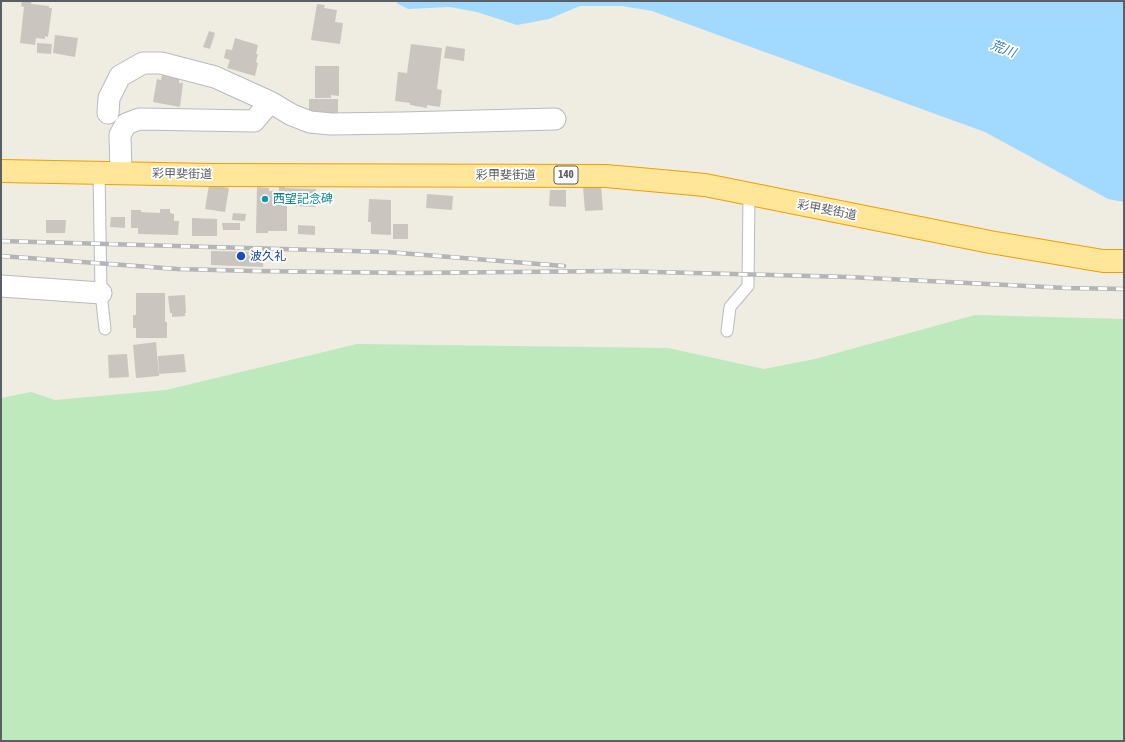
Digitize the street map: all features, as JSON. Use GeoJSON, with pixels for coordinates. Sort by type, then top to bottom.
{"type":"FeatureCollection","features":[{"type":"Feature","properties":{"kind":"highway","name":"彩甲斐街道"},"geometry":{"type":"LineString","coordinates":[[1,171],[213,175],[606,176],[705,185],[990,242],[1124,262]]}},
{"type":"Feature","properties":{"kind":"street"},"geometry":{"type":"LineString","coordinates":[[108,113],[109,98],[120,76],[143,63],[161,63],[215,77],[270,102],[292,115],[310,122],[331,124],[555,119]]}},
{"type":"Feature","properties":{"kind":"street"},"geometry":{"type":"LineString","coordinates":[[121,173],[120,135],[126,124],[139,119],[254,121],[270,102]]}},
{"type":"Feature","properties":{"kind":"street"},"geometry":{"type":"LineString","coordinates":[[1,286],[101,293]]}},
{"type":"Feature","properties":{"kind":"lane"},"geometry":{"type":"LineString","coordinates":[[98,173],[101,293],[105,329]]}},
{"type":"Feature","properties":{"kind":"lane"},"geometry":{"type":"LineString","coordinates":[[727,331],[730,307],[748,286],[749,194]]}},
{"type":"Feature","properties":{"kind":"green space"},"geometry":{"type":"Polygon","coordinates":[[[975,315],[1124,319],[1124,741],[1,741],[1,398],[31,392],[55,400],[166,390],[357,344],[668,348],[764,369],[815,359],[975,315]]]}},
{"type":"Feature","properties":{"kind":"water","name":"荒川"},"geometry":{"type":"Polygon","coordinates":[[[396,1],[1124,1],[1124,202],[1108,199],[985,132],[652,11],[622,6],[580,6],[549,19],[517,25],[477,12],[450,7],[408,9],[398,4],[396,1]]]}},
{"type":"Feature","properties":{"kind":"building"},"geometry":{"type":"Polygon","coordinates":[[[22,1],[32,1],[31,4],[49,6],[49,8],[52,8],[48,37],[45,36],[45,39],[36,38],[35,45],[20,43],[24,7],[21,6],[22,1]]]}},
{"type":"Feature","properties":{"kind":"building"},"geometry":{"type":"Polygon","coordinates":[[[317,4],[325,5],[324,8],[337,10],[335,22],[343,23],[340,44],[311,40],[317,4]]]}},
{"type":"Feature","properties":{"kind":"building"},"geometry":{"type":"Polygon","coordinates":[[[209,31],[215,33],[210,49],[203,47],[209,31]]]}},
{"type":"Feature","properties":{"kind":"building"},"geometry":{"type":"Polygon","coordinates":[[[55,35],[78,38],[75,57],[53,53],[55,35]]]}},
{"type":"Feature","properties":{"kind":"building"},"geometry":{"type":"Polygon","coordinates":[[[235,38],[258,45],[256,62],[258,63],[255,76],[227,68],[230,60],[224,58],[226,49],[232,50],[235,38]]]}},
{"type":"Feature","properties":{"kind":"building"},"geometry":{"type":"Polygon","coordinates":[[[37,43],[52,44],[51,54],[37,53],[37,43]]]}},
{"type":"Feature","properties":{"kind":"building"},"geometry":{"type":"Polygon","coordinates":[[[411,44],[442,48],[437,89],[442,90],[440,107],[427,105],[427,108],[410,105],[410,103],[395,101],[398,72],[407,73],[411,44]]]}},
{"type":"Feature","properties":{"kind":"building"},"geometry":{"type":"Polygon","coordinates":[[[446,46],[465,49],[464,61],[444,58],[446,46]]]}},
{"type":"Feature","properties":{"kind":"building"},"geometry":{"type":"Polygon","coordinates":[[[315,66],[339,66],[339,96],[331,95],[331,98],[315,98],[315,66]]]}},
{"type":"Feature","properties":{"kind":"building"},"geometry":{"type":"Polygon","coordinates":[[[162,74],[165,76],[179,78],[179,83],[183,83],[180,107],[153,102],[157,79],[161,80],[162,74]]]}},
{"type":"Feature","properties":{"kind":"building"},"geometry":{"type":"Polygon","coordinates":[[[309,99],[338,99],[338,114],[309,114],[309,99]]]}},
{"type":"Feature","properties":{"kind":"building"},"geometry":{"type":"Polygon","coordinates":[[[209,185],[229,188],[225,212],[205,209],[209,185]]]}},
{"type":"Feature","properties":{"kind":"building"},"geometry":{"type":"Polygon","coordinates":[[[601,186],[603,210],[585,211],[583,187],[601,186]]]}},
{"type":"Feature","properties":{"kind":"building"},"geometry":{"type":"Polygon","coordinates":[[[257,187],[269,188],[269,191],[279,191],[279,187],[316,189],[316,207],[294,206],[294,204],[287,204],[287,231],[268,231],[268,233],[256,233],[257,187]]]}},
{"type":"Feature","properties":{"kind":"building"},"geometry":{"type":"Polygon","coordinates":[[[550,190],[566,190],[566,207],[549,206],[550,190]]]}},
{"type":"Feature","properties":{"kind":"building"},"geometry":{"type":"Polygon","coordinates":[[[427,194],[453,196],[452,210],[426,208],[427,194]]]}},
{"type":"Feature","properties":{"kind":"building"},"geometry":{"type":"Polygon","coordinates":[[[369,199],[391,200],[391,235],[371,234],[371,222],[368,222],[369,199]]]}},
{"type":"Feature","properties":{"kind":"building"},"geometry":{"type":"Polygon","coordinates":[[[160,209],[170,209],[170,213],[174,214],[174,221],[179,221],[178,235],[138,234],[138,228],[131,228],[131,210],[160,213],[160,209]]]}},
{"type":"Feature","properties":{"kind":"building"},"geometry":{"type":"Polygon","coordinates":[[[233,213],[246,214],[245,221],[232,220],[233,213]]]}},
{"type":"Feature","properties":{"kind":"building"},"geometry":{"type":"Polygon","coordinates":[[[111,217],[125,217],[125,228],[110,227],[111,217]]]}},
{"type":"Feature","properties":{"kind":"building"},"geometry":{"type":"Polygon","coordinates":[[[192,218],[217,219],[217,236],[192,236],[192,218]]]}},
{"type":"Feature","properties":{"kind":"building"},"geometry":{"type":"Polygon","coordinates":[[[46,220],[66,220],[65,233],[46,233],[46,220]]]}},
{"type":"Feature","properties":{"kind":"building"},"geometry":{"type":"Polygon","coordinates":[[[222,223],[240,223],[240,230],[223,230],[222,223]]]}},
{"type":"Feature","properties":{"kind":"building"},"geometry":{"type":"Polygon","coordinates":[[[393,224],[408,224],[408,239],[393,239],[393,224]]]}},
{"type":"Feature","properties":{"kind":"building"},"geometry":{"type":"Polygon","coordinates":[[[298,225],[315,226],[315,235],[298,234],[298,225]]]}},
{"type":"Feature","properties":{"kind":"building"},"geometry":{"type":"Polygon","coordinates":[[[211,251],[264,252],[263,267],[211,265],[211,251]]]}},
{"type":"Feature","properties":{"kind":"building"},"geometry":{"type":"Polygon","coordinates":[[[136,293],[165,293],[165,322],[167,322],[167,338],[136,338],[136,328],[133,328],[133,315],[136,315],[136,293]]]}},
{"type":"Feature","properties":{"kind":"building"},"geometry":{"type":"Polygon","coordinates":[[[185,295],[185,316],[172,317],[172,313],[170,313],[168,296],[185,295]]]}},
{"type":"Feature","properties":{"kind":"building"},"geometry":{"type":"Polygon","coordinates":[[[156,342],[159,376],[136,378],[133,345],[156,342]]]}},
{"type":"Feature","properties":{"kind":"building"},"geometry":{"type":"Polygon","coordinates":[[[127,354],[129,377],[109,378],[108,355],[127,354]]]}},
{"type":"Feature","properties":{"kind":"building"},"geometry":{"type":"Polygon","coordinates":[[[184,354],[186,372],[159,374],[158,356],[184,354]]]}},
{"type":"Feature","properties":{"kind":"railway"},"geometry":{"type":"LineString","coordinates":[[1,241],[387,252],[564,266]]}},
{"type":"Feature","properties":{"kind":"railway"},"geometry":{"type":"LineString","coordinates":[[1,256],[177,269],[409,273],[616,271],[849,277],[1066,288],[1124,289]]}},
{"type":"Feature","properties":{"kind":"place","name":"西望記念碑"},"geometry":{"type":"Point","coordinates":[265,199]}},
{"type":"Feature","properties":{"kind":"place","name":"波久礼"},"geometry":{"type":"Point","coordinates":[241,256]}}]}
